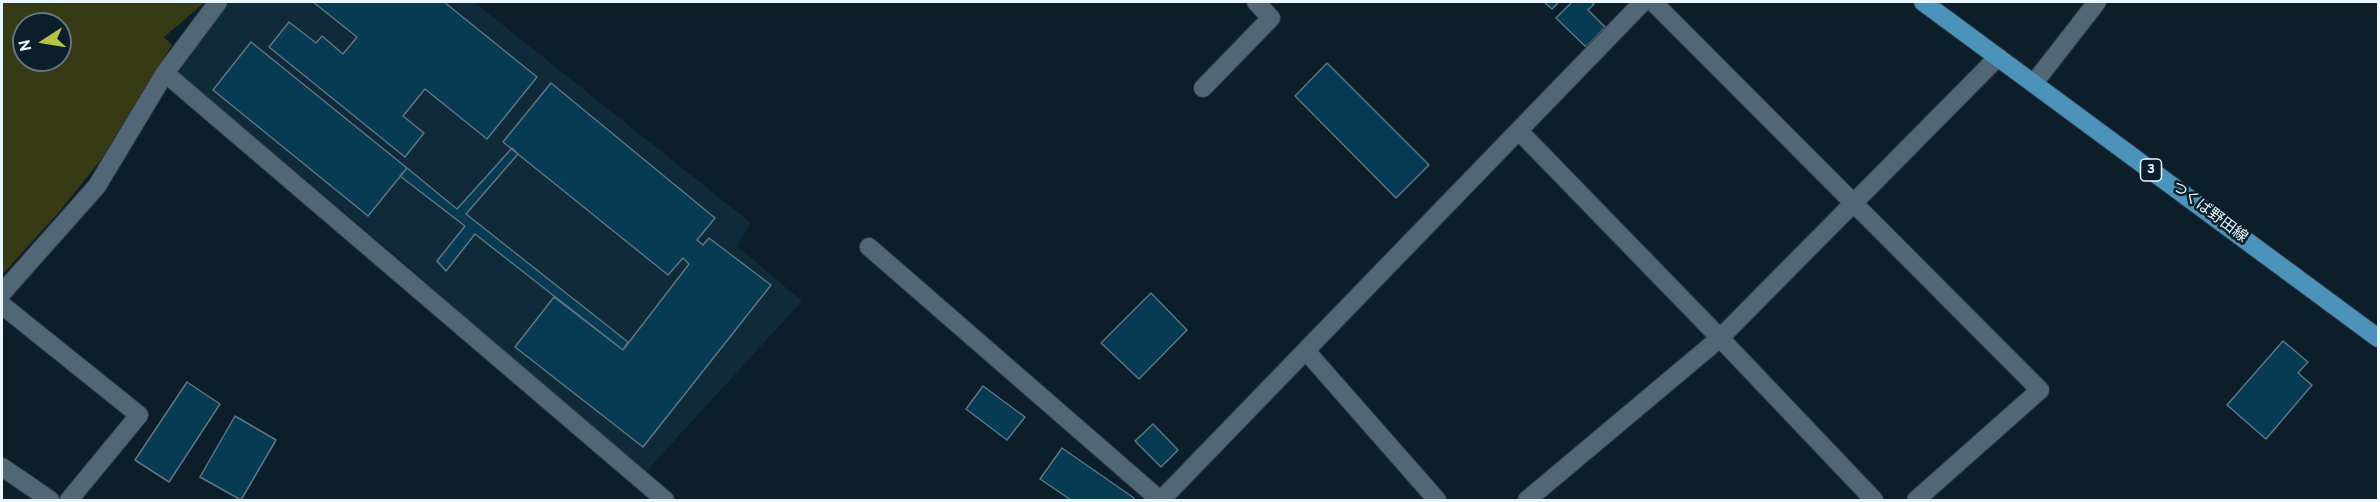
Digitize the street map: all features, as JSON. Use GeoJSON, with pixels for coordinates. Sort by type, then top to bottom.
{"type":"FeatureCollection","features":[{"type":"Feature","properties":{"kind":"main road","name":"つくば野田線"},"geometry":{"type":"LineString","coordinates":[[1923,2],[2379,338]]}},
{"type":"Feature","properties":{"kind":"street"},"geometry":{"type":"LineString","coordinates":[[2,293],[97,186],[165,73],[218,2]]}},
{"type":"Feature","properties":{"kind":"street"},"geometry":{"type":"LineString","coordinates":[[1203,88],[1271,18],[1256,2]]}},
{"type":"Feature","properties":{"kind":"street"},"geometry":{"type":"LineString","coordinates":[[869,247],[1161,501],[1644,2]]}},
{"type":"Feature","properties":{"kind":"street"},"geometry":{"type":"LineString","coordinates":[[1653,2],[2040,390],[1916,501]]}},
{"type":"Feature","properties":{"kind":"street"},"geometry":{"type":"LineString","coordinates":[[2034,83],[2097,2]]}},
{"type":"Feature","properties":{"kind":"street"},"geometry":{"type":"LineString","coordinates":[[1527,501],[1720,338],[1998,57]]}},
{"type":"Feature","properties":{"kind":"street"},"geometry":{"type":"LineString","coordinates":[[165,73],[665,501]]}},
{"type":"Feature","properties":{"kind":"street"},"geometry":{"type":"LineString","coordinates":[[1519,131],[1874,501]]}},
{"type":"Feature","properties":{"kind":"street"},"geometry":{"type":"LineString","coordinates":[[2,304],[139,415],[69,501]]}},
{"type":"Feature","properties":{"kind":"street"},"geometry":{"type":"LineString","coordinates":[[1307,352],[1437,501]]}},
{"type":"Feature","properties":{"kind":"street"},"geometry":{"type":"LineString","coordinates":[[2,467],[50,501]]}},
{"type":"Feature","properties":{"kind":"shaded area"},"geometry":{"type":"Polygon","coordinates":[[[228,2],[474,2],[751,223],[737,246],[802,301],[643,475],[408,266],[179,73],[201,37],[228,2]]]}},
{"type":"Feature","properties":{"kind":"green space"},"geometry":{"type":"Polygon","coordinates":[[[2,2],[205,2],[164,37],[172,45],[100,161],[59,212],[2,275],[2,2]]]}},
{"type":"Feature","properties":{"kind":"building"},"geometry":{"type":"Polygon","coordinates":[[[313,2],[444,2],[537,77],[487,139],[425,89],[403,116],[424,133],[405,157],[269,47],[289,22],[316,43],[322,36],[343,54],[357,37],[313,2]]]}},
{"type":"Feature","properties":{"kind":"building"},"geometry":{"type":"Polygon","coordinates":[[[1544,2],[1559,2],[1552,9],[1544,2]]]}},
{"type":"Feature","properties":{"kind":"building"},"geometry":{"type":"Polygon","coordinates":[[[1572,2],[1594,4],[1588,10],[1605,27],[1586,47],[1556,18],[1572,2]]]}},
{"type":"Feature","properties":{"kind":"building"},"geometry":{"type":"Polygon","coordinates":[[[251,42],[407,168],[368,216],[213,90],[251,42]]]}},
{"type":"Feature","properties":{"kind":"building"},"geometry":{"type":"Polygon","coordinates":[[[1327,63],[1429,165],[1396,198],[1295,96],[1327,63]]]}},
{"type":"Feature","properties":{"kind":"building"},"geometry":{"type":"Polygon","coordinates":[[[551,83],[715,218],[697,240],[703,245],[709,238],[771,285],[643,447],[515,347],[554,297],[623,350],[689,264],[683,258],[668,275],[503,142],[551,83]]]}},
{"type":"Feature","properties":{"kind":"building"},"geometry":{"type":"Polygon","coordinates":[[[512,148],[518,154],[466,214],[628,342],[623,350],[475,234],[446,271],[437,261],[465,226],[400,176],[407,168],[457,209],[512,148]]]}},
{"type":"Feature","properties":{"kind":"building"},"geometry":{"type":"Polygon","coordinates":[[[1151,293],[1187,330],[1139,379],[1101,343],[1151,293]]]}},
{"type":"Feature","properties":{"kind":"building"},"geometry":{"type":"Polygon","coordinates":[[[2283,341],[2308,362],[2298,373],[2312,385],[2266,439],[2227,405],[2283,341]]]}},
{"type":"Feature","properties":{"kind":"building"},"geometry":{"type":"Polygon","coordinates":[[[187,382],[220,404],[169,482],[135,460],[187,382]]]}},
{"type":"Feature","properties":{"kind":"building"},"geometry":{"type":"Polygon","coordinates":[[[983,386],[1025,417],[1007,440],[966,409],[983,386]]]}},
{"type":"Feature","properties":{"kind":"building"},"geometry":{"type":"Polygon","coordinates":[[[235,416],[276,440],[241,500],[200,477],[235,416]]]}},
{"type":"Feature","properties":{"kind":"building"},"geometry":{"type":"Polygon","coordinates":[[[1153,424],[1178,450],[1161,467],[1135,441],[1153,424]]]}},
{"type":"Feature","properties":{"kind":"building"},"geometry":{"type":"Polygon","coordinates":[[[1062,448],[1134,498],[1133,500],[1071,500],[1040,479],[1062,448]]]}}]}
